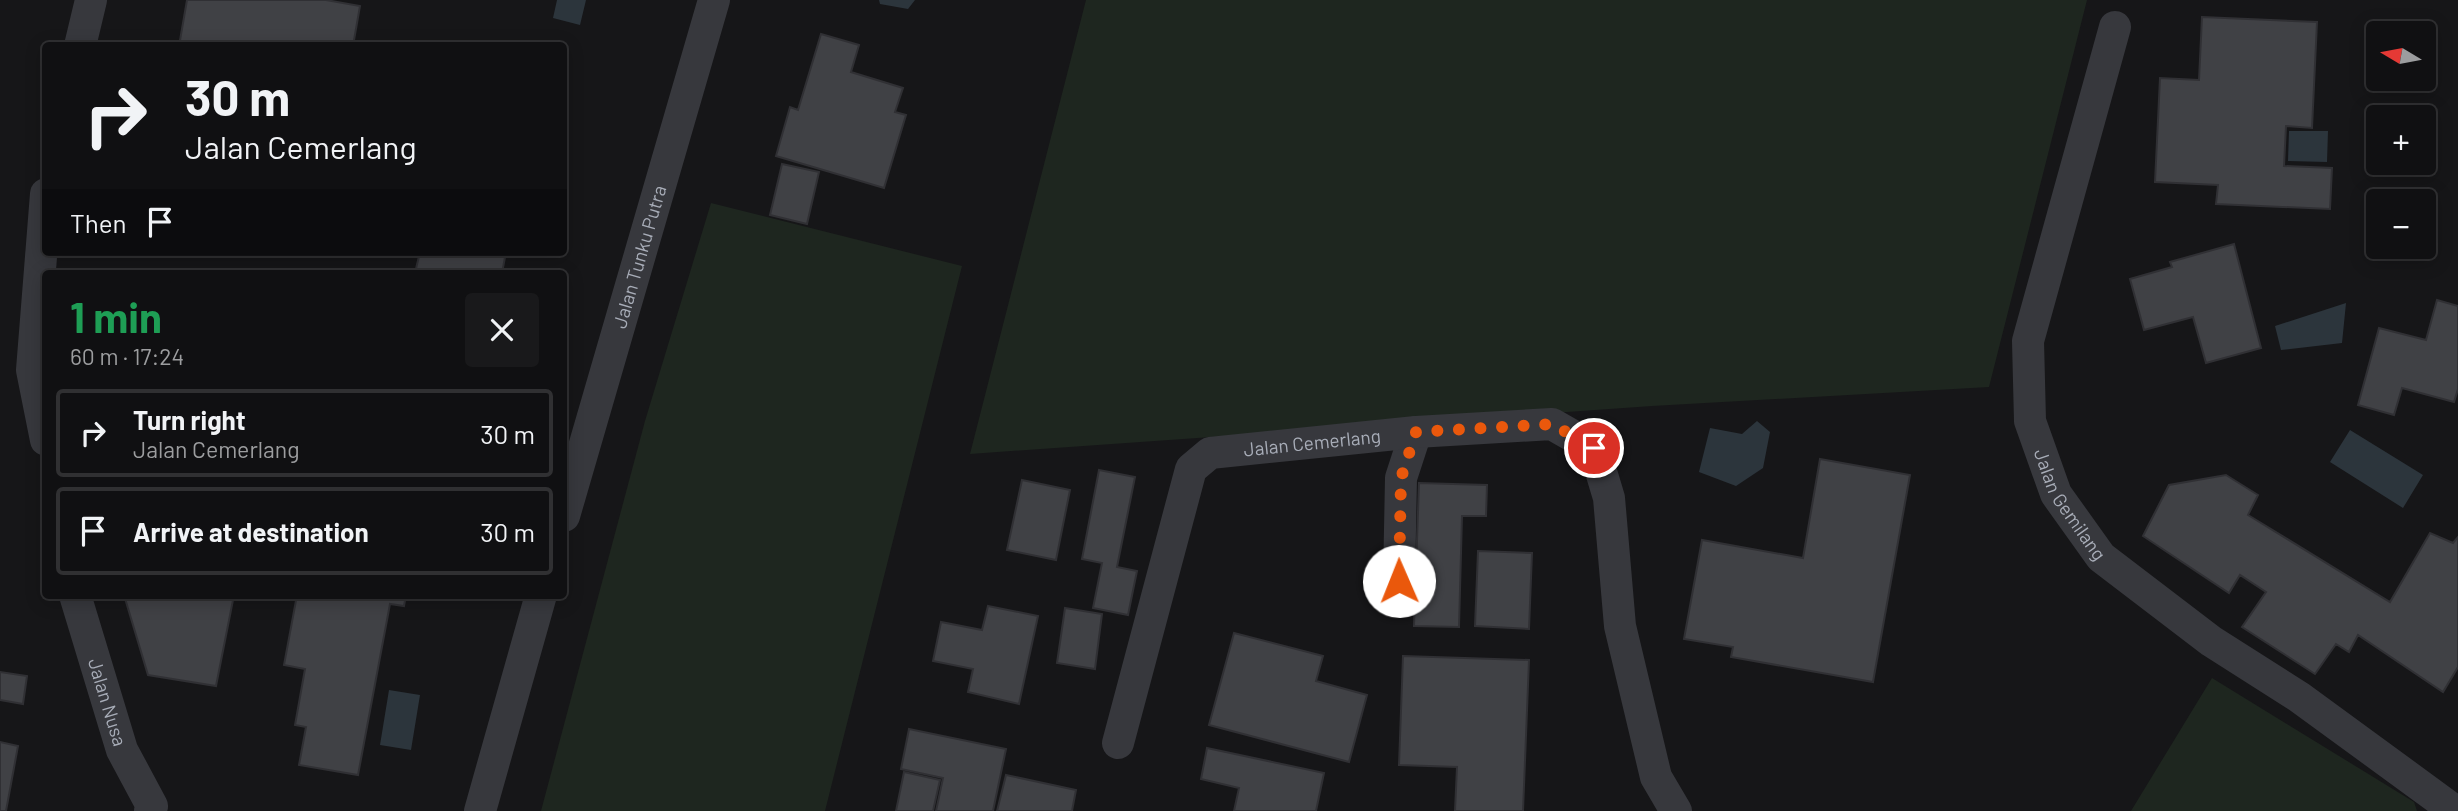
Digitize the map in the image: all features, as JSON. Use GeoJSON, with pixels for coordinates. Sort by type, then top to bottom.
{"type":"FeatureCollection","features":[{"type":"Feature","properties":{"kind":"street"},"geometry":{"type":"LineString","coordinates":[[81,42],[91,0]]}},
{"type":"Feature","properties":{"kind":"street","name":"Jalan Tunku Putra"},"geometry":{"type":"LineString","coordinates":[[567,506],[714,0]]}},
{"type":"Feature","properties":{"kind":"street","name":"Jalan Gemilang"},"geometry":{"type":"LineString","coordinates":[[2115,27],[2028,341],[2030,421],[2056,494],[2101,557],[2211,641],[2300,697],[2455,811]]}},
{"type":"Feature","properties":{"kind":"street"},"geometry":{"type":"LineString","coordinates":[[42,244],[32,370],[42,420]]}},
{"type":"Feature","properties":{"kind":"street","name":"Jalan Cemerlang"},"geometry":{"type":"LineString","coordinates":[[1118,744],[1191,469],[1210,453],[1416,432],[1552,424],[1594,448],[1609,498],[1620,626],[1656,777],[1676,811]]}},
{"type":"Feature","properties":{"kind":"street"},"geometry":{"type":"LineString","coordinates":[[1399,581],[1401,478],[1416,432]]}},
{"type":"Feature","properties":{"kind":"street","name":"Jalan Nusa"},"geometry":{"type":"LineString","coordinates":[[76,599],[122,750],[159,809]]}},
{"type":"Feature","properties":{"kind":"street"},"geometry":{"type":"LineString","coordinates":[[480,811],[540,599]]}},
{"type":"Feature","properties":{"kind":"shaded area"},"geometry":{"type":"Polygon","coordinates":[[[557,0],[586,0],[580,25],[553,18],[557,0]]]}},
{"type":"Feature","properties":{"kind":"shaded area"},"geometry":{"type":"Polygon","coordinates":[[[879,0],[915,0],[908,9],[880,4],[879,0]]]}},
{"type":"Feature","properties":{"kind":"shaded area"},"geometry":{"type":"Polygon","coordinates":[[[1086,0],[2087,0],[1989,387],[1652,406],[970,454],[1086,0]]]}},
{"type":"Feature","properties":{"kind":"shaded area"},"geometry":{"type":"Polygon","coordinates":[[[2289,131],[2328,131],[2327,162],[2288,161],[2289,131]]]}},
{"type":"Feature","properties":{"kind":"shaded area"},"geometry":{"type":"Polygon","coordinates":[[[711,203],[962,266],[825,811],[541,811],[645,421],[711,203]]]}},
{"type":"Feature","properties":{"kind":"shaded area"},"geometry":{"type":"Polygon","coordinates":[[[2346,303],[2342,343],[2281,350],[2275,326],[2346,303]]]}},
{"type":"Feature","properties":{"kind":"shaded area"},"geometry":{"type":"Polygon","coordinates":[[[1757,421],[1770,432],[1763,468],[1736,486],[1699,472],[1710,428],[1742,434],[1757,421]]]}},
{"type":"Feature","properties":{"kind":"shaded area"},"geometry":{"type":"Polygon","coordinates":[[[2350,430],[2423,475],[2403,508],[2330,462],[2350,430]]]}},
{"type":"Feature","properties":{"kind":"shaded area"},"geometry":{"type":"Polygon","coordinates":[[[2212,678],[2414,802],[2417,811],[2131,811],[2212,678]]]}},
{"type":"Feature","properties":{"kind":"shaded area"},"geometry":{"type":"Polygon","coordinates":[[[389,690],[420,695],[411,750],[380,745],[389,690]]]}},
{"type":"Feature","properties":{"kind":"building"},"geometry":{"type":"Polygon","coordinates":[[[187,0],[326,0],[360,6],[354,42],[180,42],[187,0]]]}},
{"type":"Feature","properties":{"kind":"building"},"geometry":{"type":"Polygon","coordinates":[[[2202,17],[2317,22],[2312,128],[2286,126],[2284,166],[2332,168],[2330,209],[2216,204],[2218,185],[2155,182],[2160,78],[2199,80],[2202,17]]]}},
{"type":"Feature","properties":{"kind":"building"},"geometry":{"type":"Polygon","coordinates":[[[821,34],[859,45],[851,72],[903,88],[895,112],[906,115],[884,188],[776,156],[790,107],[798,110],[821,34]]]}},
{"type":"Feature","properties":{"kind":"building"},"geometry":{"type":"Polygon","coordinates":[[[782,164],[819,172],[807,224],[770,215],[782,164]]]}},
{"type":"Feature","properties":{"kind":"building"},"geometry":{"type":"Polygon","coordinates":[[[2234,244],[2261,348],[2206,363],[2193,317],[2144,330],[2130,279],[2172,267],[2170,262],[2234,244]]]}},
{"type":"Feature","properties":{"kind":"building"},"geometry":{"type":"Polygon","coordinates":[[[419,256],[505,256],[503,270],[416,270],[419,256]]]}},
{"type":"Feature","properties":{"kind":"building"},"geometry":{"type":"Polygon","coordinates":[[[2437,300],[2458,306],[2458,389],[2454,402],[2402,388],[2394,415],[2358,405],[2379,328],[2426,340],[2437,300]]]}},
{"type":"Feature","properties":{"kind":"building"},"geometry":{"type":"Polygon","coordinates":[[[1820,459],[1910,475],[1873,682],[1731,657],[1733,647],[1684,639],[1702,540],[1803,558],[1820,459]]]}},
{"type":"Feature","properties":{"kind":"building"},"geometry":{"type":"Polygon","coordinates":[[[1099,470],[1135,477],[1117,567],[1137,571],[1128,615],[1093,608],[1102,563],[1082,559],[1099,470]]]}},
{"type":"Feature","properties":{"kind":"building"},"geometry":{"type":"Polygon","coordinates":[[[2226,475],[2258,495],[2248,515],[2390,602],[2430,533],[2453,543],[2458,537],[2458,667],[2443,692],[2358,635],[2349,652],[2336,644],[2315,674],[2242,627],[2266,592],[2240,575],[2229,593],[2143,536],[2169,485],[2226,475]]]}},
{"type":"Feature","properties":{"kind":"building"},"geometry":{"type":"Polygon","coordinates":[[[1022,480],[1070,490],[1056,560],[1007,550],[1022,480]]]}},
{"type":"Feature","properties":{"kind":"building"},"geometry":{"type":"Polygon","coordinates":[[[1419,483],[1487,485],[1486,516],[1462,516],[1459,627],[1414,626],[1419,483]]]}},
{"type":"Feature","properties":{"kind":"building"},"geometry":{"type":"Polygon","coordinates":[[[1478,551],[1532,553],[1529,629],[1475,626],[1478,551]]]}},
{"type":"Feature","properties":{"kind":"building"},"geometry":{"type":"Polygon","coordinates":[[[125,599],[233,599],[216,686],[148,675],[125,599]]]}},
{"type":"Feature","properties":{"kind":"building"},"geometry":{"type":"Polygon","coordinates":[[[296,599],[405,599],[404,606],[390,604],[358,775],[299,765],[306,727],[295,725],[305,669],[284,665],[296,599]]]}},
{"type":"Feature","properties":{"kind":"building"},"geometry":{"type":"Polygon","coordinates":[[[988,606],[1038,616],[1019,704],[968,692],[973,669],[933,661],[941,622],[982,630],[988,606]]]}},
{"type":"Feature","properties":{"kind":"building"},"geometry":{"type":"Polygon","coordinates":[[[1065,608],[1102,614],[1095,669],[1057,663],[1065,608]]]}},
{"type":"Feature","properties":{"kind":"building"},"geometry":{"type":"Polygon","coordinates":[[[1234,633],[1323,656],[1316,681],[1367,695],[1349,762],[1209,725],[1234,633]]]}},
{"type":"Feature","properties":{"kind":"building"},"geometry":{"type":"Polygon","coordinates":[[[1403,656],[1529,660],[1523,811],[1455,811],[1457,767],[1399,765],[1403,656]]]}},
{"type":"Feature","properties":{"kind":"building"},"geometry":{"type":"Polygon","coordinates":[[[0,672],[27,676],[23,704],[0,700],[0,672]]]}},
{"type":"Feature","properties":{"kind":"building"},"geometry":{"type":"Polygon","coordinates":[[[909,729],[1006,749],[993,811],[936,811],[943,778],[901,769],[909,729]]]}},
{"type":"Feature","properties":{"kind":"building"},"geometry":{"type":"Polygon","coordinates":[[[0,742],[18,746],[6,811],[0,811],[0,742]]]}},
{"type":"Feature","properties":{"kind":"building"},"geometry":{"type":"Polygon","coordinates":[[[1207,748],[1324,773],[1316,811],[1234,811],[1239,788],[1201,779],[1207,748]]]}},
{"type":"Feature","properties":{"kind":"building"},"geometry":{"type":"Polygon","coordinates":[[[904,772],[940,780],[933,811],[896,811],[904,772]]]}},
{"type":"Feature","properties":{"kind":"building"},"geometry":{"type":"Polygon","coordinates":[[[1006,775],[1076,790],[1072,811],[997,811],[1006,775]]]}},
{"type":"Feature","properties":{"kind":"route"},"geometry":{"type":"LineString","coordinates":[[1399,581],[1398,514],[1401,478],[1416,432],[1552,424],[1594,448]]}}]}
